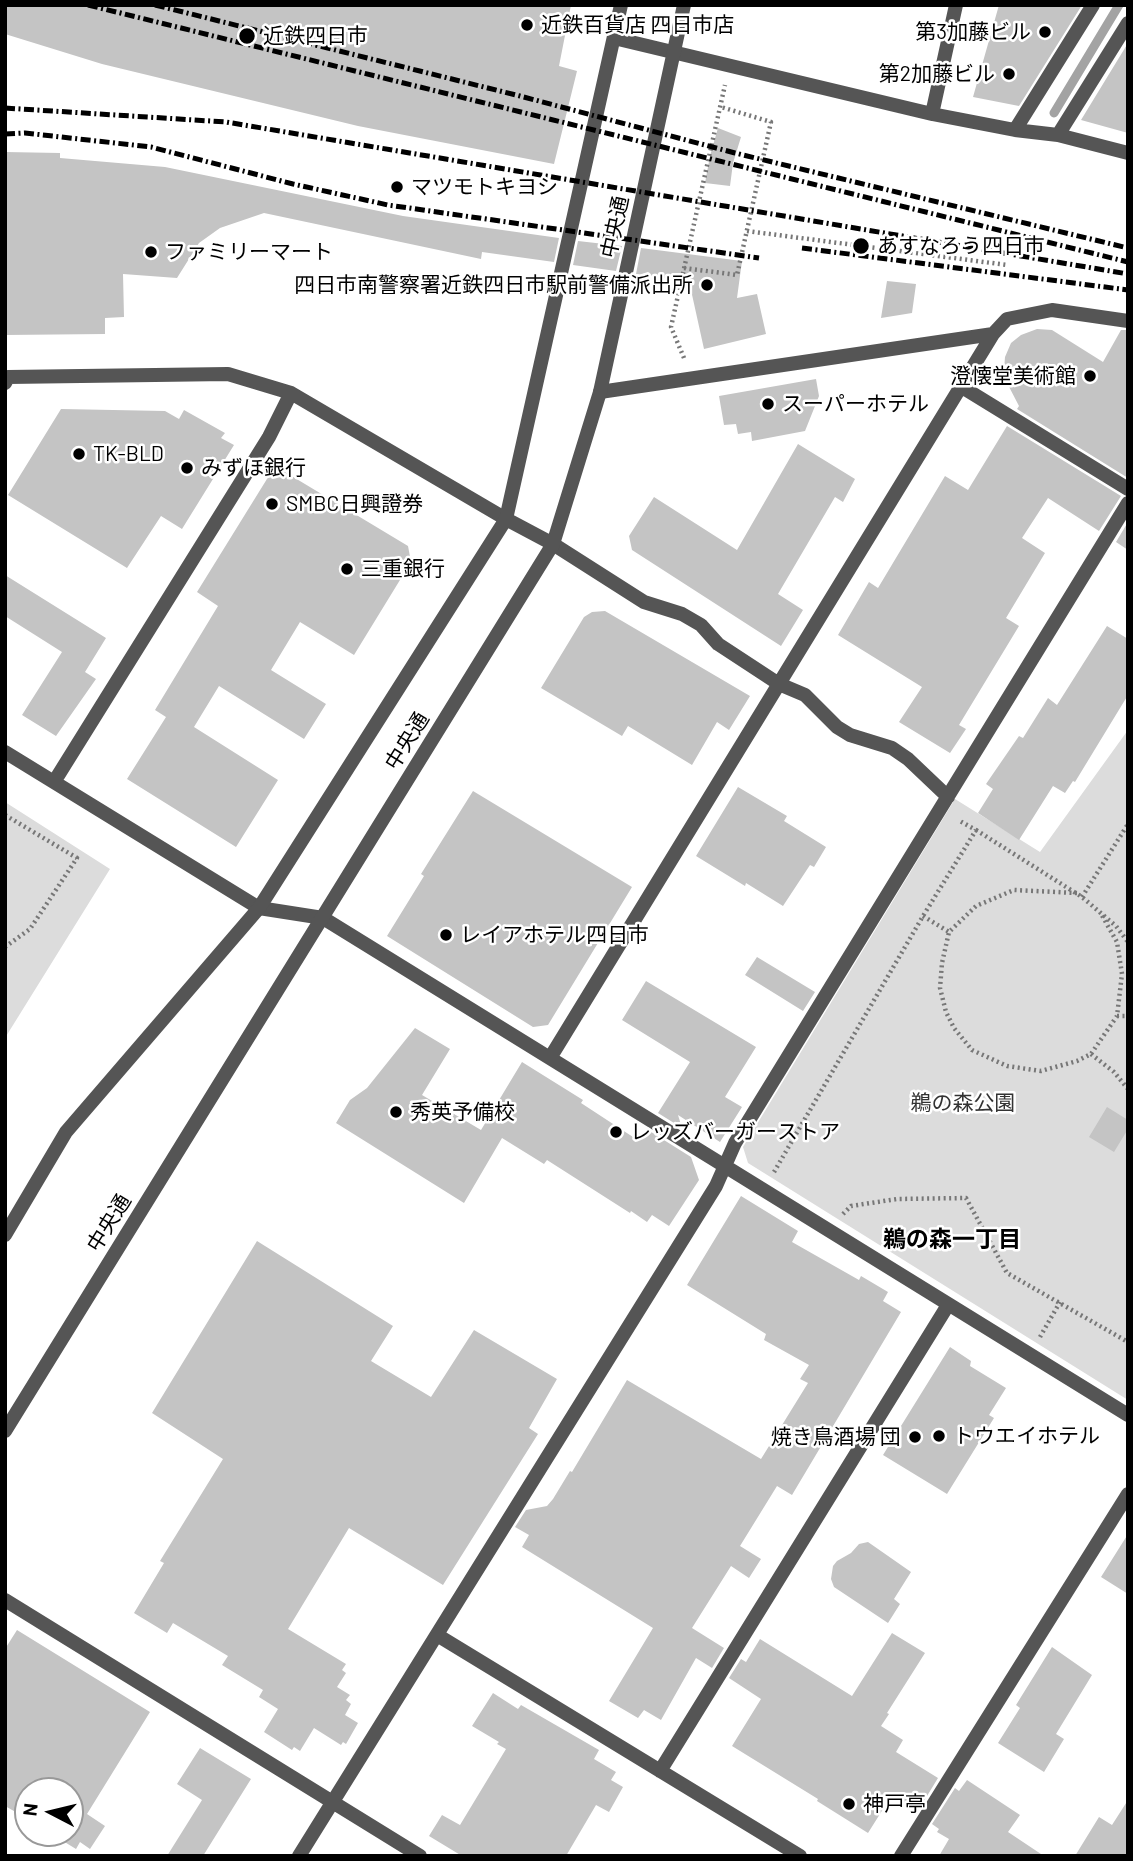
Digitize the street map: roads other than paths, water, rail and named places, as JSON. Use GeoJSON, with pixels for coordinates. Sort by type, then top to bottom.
{"type":"FeatureCollection","features":[{"type":"Feature","properties":{"kind":"street","name":"中央通"},"geometry":{"type":"LineString","coordinates":[[5,1235],[66,1132],[259,908],[506,519],[621,5]]}},
{"type":"Feature","properties":{"kind":"street","name":"中央通"},"geometry":{"type":"LineString","coordinates":[[5,1431],[553,544],[600,392],[684,5]]}},
{"type":"Feature","properties":{"kind":"street"},"geometry":{"type":"LineString","coordinates":[[932,114],[956,5]]}},
{"type":"Feature","properties":{"kind":"street"},"geometry":{"type":"LineString","coordinates":[[1015,131],[1093,5]]}},
{"type":"Feature","properties":{"kind":"street"},"geometry":{"type":"LineString","coordinates":[[1058,135],[1128,23]]}},
{"type":"Feature","properties":{"kind":"street"},"geometry":{"type":"LineString","coordinates":[[614,38],[932,114],[1015,131],[1058,135],[1128,153]]}},
{"type":"Feature","properties":{"kind":"street"},"geometry":{"type":"LineString","coordinates":[[550,1058],[993,334],[1007,319],[1052,310],[1128,321]]}},
{"type":"Feature","properties":{"kind":"street"},"geometry":{"type":"LineString","coordinates":[[600,392],[993,334]]}},
{"type":"Feature","properties":{"kind":"street"},"geometry":{"type":"LineString","coordinates":[[5,383],[8,377],[228,374],[291,393],[553,544],[644,602],[682,614],[701,625],[718,645],[779,684],[805,695],[837,727],[850,735],[900,754],[948,797]]}},
{"type":"Feature","properties":{"kind":"street"},"geometry":{"type":"LineString","coordinates":[[962,387],[1128,489]]}},
{"type":"Feature","properties":{"kind":"street"},"geometry":{"type":"LineString","coordinates":[[54,782],[269,436],[291,393]]}},
{"type":"Feature","properties":{"kind":"street"},"geometry":{"type":"LineString","coordinates":[[299,1856],[726,1166],[735,1143],[1128,503]]}},
{"type":"Feature","properties":{"kind":"street"},"geometry":{"type":"LineString","coordinates":[[5,752],[259,908],[323,918],[1128,1415]]}},
{"type":"Feature","properties":{"kind":"street"},"geometry":{"type":"LineString","coordinates":[[660,1771],[948,1305]]}},
{"type":"Feature","properties":{"kind":"street"},"geometry":{"type":"LineString","coordinates":[[901,1856],[1128,1494]]}},
{"type":"Feature","properties":{"kind":"street"},"geometry":{"type":"LineString","coordinates":[[5,1600],[420,1856]]}},
{"type":"Feature","properties":{"kind":"street"},"geometry":{"type":"LineString","coordinates":[[437,1635],[800,1856]]}},
{"type":"Feature","properties":{"kind":"waterway"},"geometry":{"type":"LineString","coordinates":[[1054,113],[1119,5]]}},
{"type":"Feature","properties":{"kind":"railway"},"geometry":{"type":"LineString","coordinates":[[88,5],[1128,262]]}},
{"type":"Feature","properties":{"kind":"railway"},"geometry":{"type":"LineString","coordinates":[[155,5],[735,153],[1128,248]]}},
{"type":"Feature","properties":{"kind":"railway"},"geometry":{"type":"LineString","coordinates":[[5,108],[226,122],[1128,274]]}},
{"type":"Feature","properties":{"kind":"railway"},"geometry":{"type":"LineString","coordinates":[[5,134],[25,133],[151,147],[293,184],[388,205],[759,258]]}},
{"type":"Feature","properties":{"kind":"railway"},"geometry":{"type":"LineString","coordinates":[[802,248],[1128,290]]}},
{"type":"Feature","properties":{"kind":"place","name":"近鉄百貨店 四日市店"},"geometry":{"type":"Point","coordinates":[527,25]}},
{"type":"Feature","properties":{"kind":"place","name":"第3加藤ビル"},"geometry":{"type":"Point","coordinates":[1045,32]}},
{"type":"Feature","properties":{"kind":"place","name":"近鉄四日市"},"geometry":{"type":"Point","coordinates":[247,36]}},
{"type":"Feature","properties":{"kind":"place","name":"第2加藤ビル"},"geometry":{"type":"Point","coordinates":[1009,74]}},
{"type":"Feature","properties":{"kind":"place","name":"マツモトキヨシ"},"geometry":{"type":"Point","coordinates":[397,187]}},
{"type":"Feature","properties":{"kind":"place","name":"あすなろう四日市"},"geometry":{"type":"Point","coordinates":[861,246]}},
{"type":"Feature","properties":{"kind":"place","name":"ファミリーマート"},"geometry":{"type":"Point","coordinates":[151,252]}},
{"type":"Feature","properties":{"kind":"place","name":"四日市南警察署近鉄四日市駅前警備派出所"},"geometry":{"type":"Point","coordinates":[707,285]}},
{"type":"Feature","properties":{"kind":"place","name":"澄懐堂美術館"},"geometry":{"type":"Point","coordinates":[1090,376]}},
{"type":"Feature","properties":{"kind":"place","name":"スーパーホテル"},"geometry":{"type":"Point","coordinates":[768,404]}},
{"type":"Feature","properties":{"kind":"place","name":"TK-BLD"},"geometry":{"type":"Point","coordinates":[79,454]}},
{"type":"Feature","properties":{"kind":"place","name":"みずほ銀行"},"geometry":{"type":"Point","coordinates":[187,468]}},
{"type":"Feature","properties":{"kind":"place","name":"SMBC日興證券"},"geometry":{"type":"Point","coordinates":[272,504]}},
{"type":"Feature","properties":{"kind":"place","name":"三重銀行"},"geometry":{"type":"Point","coordinates":[347,569]}},
{"type":"Feature","properties":{"kind":"place","name":"レイアホテル四日市"},"geometry":{"type":"Point","coordinates":[446,935]}},
{"type":"Feature","properties":{"kind":"place","name":"秀英予備校"},"geometry":{"type":"Point","coordinates":[396,1112]}},
{"type":"Feature","properties":{"kind":"place","name":"レッズバーガーストア"},"geometry":{"type":"Point","coordinates":[616,1132]}},
{"type":"Feature","properties":{"kind":"place","name":"トウエイホテル"},"geometry":{"type":"Point","coordinates":[939,1436]}},
{"type":"Feature","properties":{"kind":"place","name":"焼き鳥酒場 団"},"geometry":{"type":"Point","coordinates":[915,1437]}},
{"type":"Feature","properties":{"kind":"place","name":"神戸亭"},"geometry":{"type":"Point","coordinates":[849,1804]}},
{"type":"Feature","properties":{"kind":"district","name":"鵜の森一丁目"},"geometry":{"type":"Point","coordinates":[952,1239]}},
{"type":"Feature","properties":{"kind":"park label","name":"鵜の森公園"},"geometry":{"type":"Point","coordinates":[963,1103]}}]}
